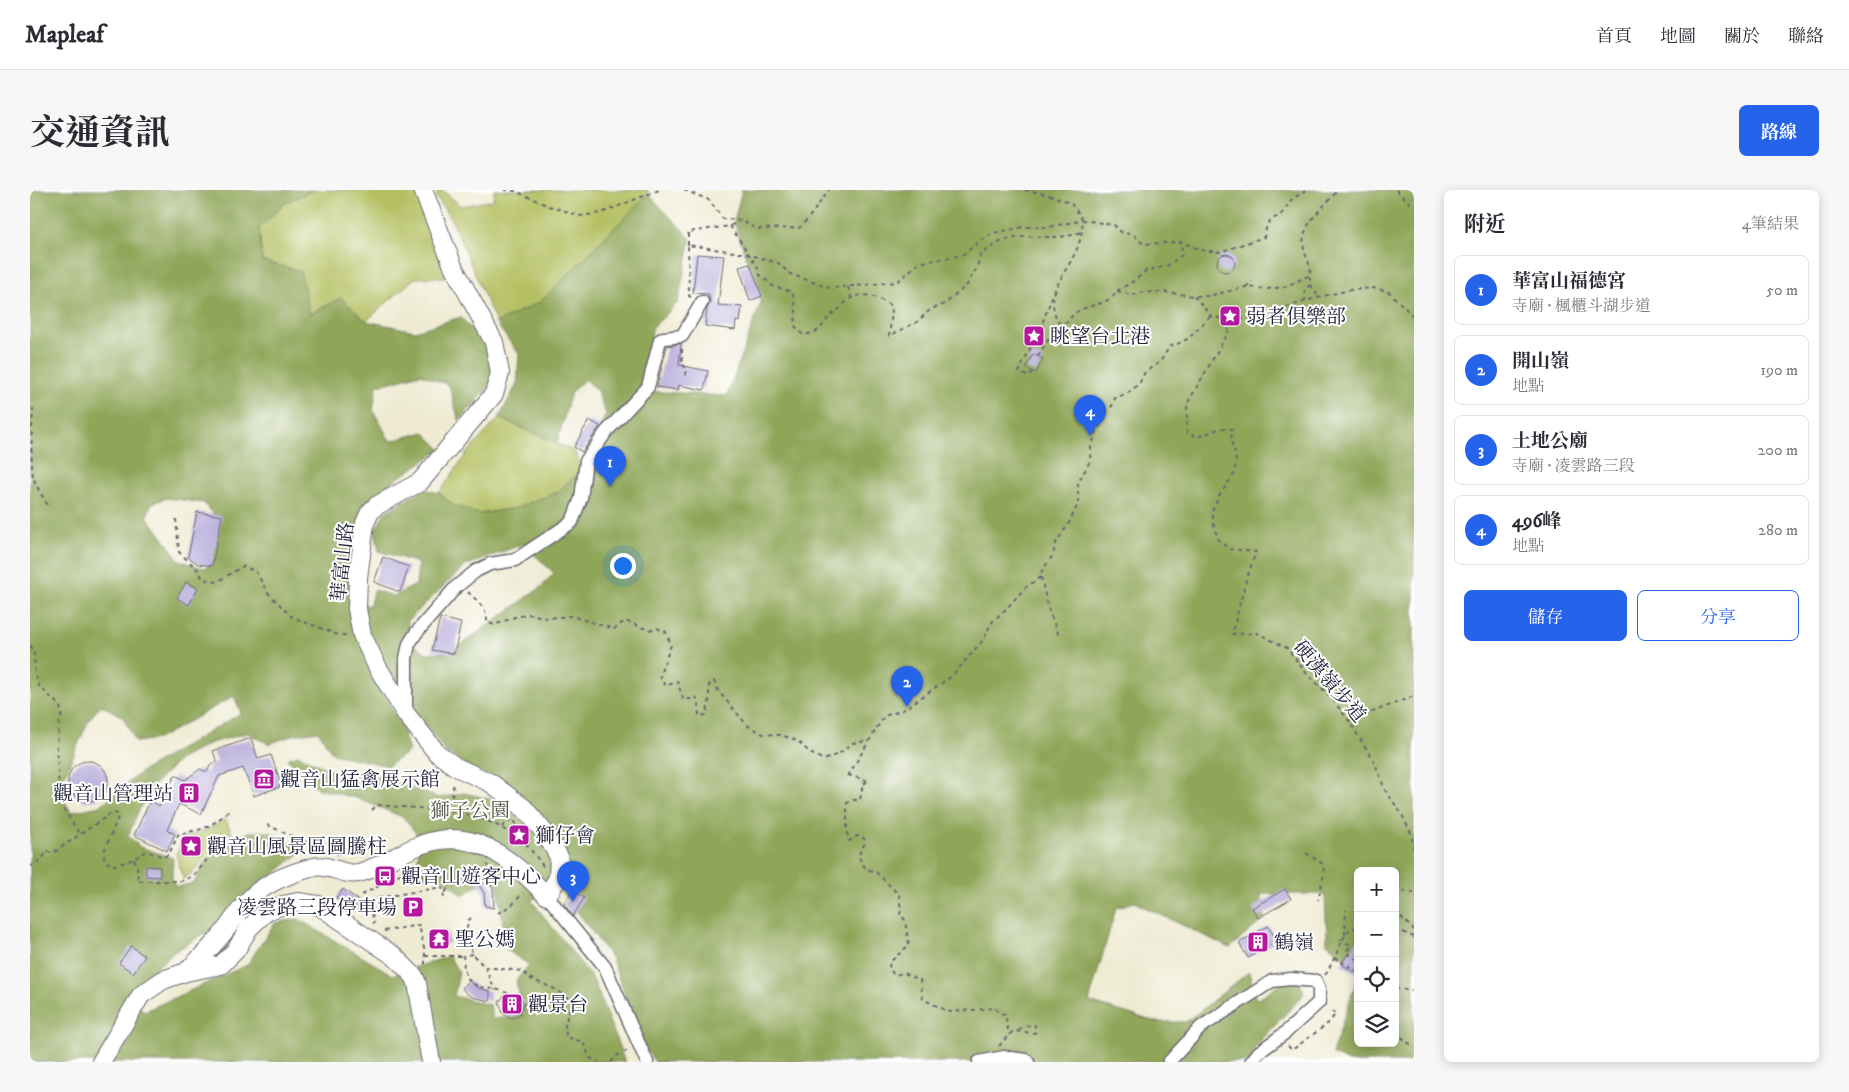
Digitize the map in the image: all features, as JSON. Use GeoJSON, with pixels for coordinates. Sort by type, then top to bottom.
{"type":"FeatureCollection","features":[{"type":"Feature","properties":{"kind":"street","name":"華富山路"},"geometry":{"type":"LineString","coordinates":[[423,190],[453,266],[494,342],[500,373],[494,394],[420,482],[376,506],[370,512],[365,523],[358,578],[357,609],[362,635],[378,668],[406,714],[437,753],[456,767],[491,782],[524,808],[546,834],[559,857],[558,878],[536,889]]}},
{"type":"Feature","properties":{"kind":"street"},"geometry":{"type":"LineString","coordinates":[[406,714],[406,674],[409,644],[416,633],[460,584],[476,571],[490,564],[515,560],[572,522],[581,498],[586,461],[606,432],[648,387],[660,340],[682,336],[702,302]]}},
{"type":"Feature","properties":{"kind":"street"},"geometry":{"type":"LineString","coordinates":[[186,972],[218,939],[243,905],[257,892],[275,882],[321,866],[345,873],[360,873],[414,847],[440,838],[470,841],[495,850],[514,863],[605,967],[644,1059],[647,1062]]}},
{"type":"Feature","properties":{"kind":"street"},"geometry":{"type":"LineString","coordinates":[[101,1062],[141,995],[162,980],[186,972],[221,965],[236,950],[249,928],[267,911],[283,904],[298,902],[318,905],[394,956],[414,976],[417,983],[431,1062]]}},
{"type":"Feature","properties":{"kind":"street"},"geometry":{"type":"LineString","coordinates":[[1169,1062],[1201,1027],[1272,981],[1291,978],[1316,981],[1319,989],[1318,1002],[1285,1033],[1259,1052],[1251,1062]]}},
{"type":"Feature","properties":{"kind":"street"},"geometry":{"type":"LineString","coordinates":[[982,1061],[1004,1057],[1026,1060],[1028,1062]]}},
{"type":"Feature","properties":{"kind":"path"},"geometry":{"type":"LineString","coordinates":[[504,190],[515,190],[549,206],[581,216],[601,214],[659,190]]}},
{"type":"Feature","properties":{"kind":"path"},"geometry":{"type":"LineString","coordinates":[[684,190],[709,200],[723,219],[741,220],[756,229],[799,228],[810,218],[818,203],[830,190]]}},
{"type":"Feature","properties":{"kind":"path"},"geometry":{"type":"LineString","coordinates":[[1025,190],[1041,192],[1064,200],[1072,205],[1083,220],[1080,241],[1051,297],[1042,324],[1019,372],[1029,377],[1032,372]]}},
{"type":"Feature","properties":{"kind":"path"},"geometry":{"type":"LineString","coordinates":[[688,245],[747,254],[778,264],[790,274],[830,288],[848,287],[898,282],[919,263],[962,255],[994,233],[1024,227],[1049,227],[1083,220],[1114,225],[1121,232],[1134,235],[1143,244],[1181,242],[1202,250],[1220,252],[1264,237],[1267,225],[1271,219],[1280,216],[1292,199],[1307,190]]}},
{"type":"Feature","properties":{"kind":"path"},"geometry":{"type":"LineString","coordinates":[[1319,297],[1310,285],[1311,269],[1304,249],[1303,237],[1321,208],[1338,190]]}},
{"type":"Feature","properties":{"kind":"path"},"geometry":{"type":"LineString","coordinates":[[1396,190],[1414,207]]}},
{"type":"Feature","properties":{"kind":"path"},"geometry":{"type":"LineString","coordinates":[[702,302],[689,296],[688,232],[730,226],[741,220]]}},
{"type":"Feature","properties":{"kind":"path"},"geometry":{"type":"LineString","coordinates":[[730,226],[747,254],[757,266],[760,275],[774,286],[789,292],[792,296],[796,309],[795,326],[802,334],[810,335],[818,331],[832,314],[852,298],[860,294],[869,294],[891,306],[889,336],[917,322],[931,309],[945,304],[967,285],[977,267],[980,255],[1002,241],[1032,237],[1054,239],[1081,232]]}},
{"type":"Feature","properties":{"kind":"path"},"geometry":{"type":"LineString","coordinates":[[1059,323],[1068,322],[1072,314],[1080,309],[1092,307],[1114,297],[1117,291],[1146,271],[1167,266],[1182,254],[1181,242]]}},
{"type":"Feature","properties":{"kind":"path"},"geometry":{"type":"LineString","coordinates":[[1117,291],[1132,296],[1145,292],[1208,296],[1246,287],[1268,289],[1285,287],[1310,276]]}},
{"type":"Feature","properties":{"kind":"path"},"geometry":{"type":"LineString","coordinates":[[1246,287],[1252,281]]}},
{"type":"Feature","properties":{"kind":"path"},"geometry":{"type":"LineString","coordinates":[[1305,302],[1305,289],[1310,285]]}},
{"type":"Feature","properties":{"kind":"path"},"geometry":{"type":"LineString","coordinates":[[1057,286],[1053,307],[1059,323]]}},
{"type":"Feature","properties":{"kind":"path"},"geometry":{"type":"LineString","coordinates":[[848,287],[852,298]]}},
{"type":"Feature","properties":{"kind":"path"},"geometry":{"type":"LineString","coordinates":[[1194,296],[1211,316],[1230,321],[1255,317],[1319,297],[1350,290],[1374,288],[1389,292],[1414,317]]}},
{"type":"Feature","properties":{"kind":"path"},"geometry":{"type":"LineString","coordinates":[[1059,636],[1048,608],[1040,577],[1053,555],[1056,543],[1078,504],[1078,484],[1090,461],[1091,447],[1106,411],[1112,406],[1114,398],[1128,394],[1140,384],[1145,372],[1160,362],[1170,346],[1184,342],[1195,334],[1211,316]]}},
{"type":"Feature","properties":{"kind":"path","name":"硬漢嶺步道"},"geometry":{"type":"LineString","coordinates":[[1230,321],[1228,332],[1187,404],[1187,433],[1198,437],[1221,428],[1232,429],[1231,441],[1236,455],[1235,473],[1219,496],[1212,511],[1214,527],[1219,541],[1230,548],[1256,552],[1246,580],[1232,634],[1257,633],[1287,648],[1308,674],[1330,696],[1349,720],[1375,763],[1385,790],[1401,813],[1411,833],[1414,850]]}},
{"type":"Feature","properties":{"kind":"path"},"geometry":{"type":"LineString","coordinates":[[1038,356],[1059,323]]}},
{"type":"Feature","properties":{"kind":"path"},"geometry":{"type":"LineString","coordinates":[[682,336],[682,364],[686,368],[686,378]]}},
{"type":"Feature","properties":{"kind":"path"},"geometry":{"type":"LineString","coordinates":[[33,408],[30,441],[31,469],[33,478],[49,508]]}},
{"type":"Feature","properties":{"kind":"path"},"geometry":{"type":"LineString","coordinates":[[176,519],[179,552],[198,570],[203,579],[218,582],[243,566],[256,572],[268,593],[292,617],[338,635],[362,635]]}},
{"type":"Feature","properties":{"kind":"path"},"geometry":{"type":"LineString","coordinates":[[1009,1035],[1005,1014],[999,1013],[995,1008],[949,1012],[923,998],[920,980],[904,973],[894,975],[889,968],[890,962],[909,945],[906,920],[900,914],[902,911],[899,895],[876,872],[866,869],[858,856],[866,841],[861,836],[857,836],[849,841],[847,832],[847,803],[853,800],[860,800],[863,784],[868,781],[848,775],[884,716],[903,710],[952,676],[984,640],[991,623],[1026,587],[1040,577]]}},
{"type":"Feature","properties":{"kind":"path"},"geometry":{"type":"LineString","coordinates":[[460,584],[479,602],[487,616],[487,622],[494,625],[515,617],[530,614],[547,618],[571,616],[614,629],[625,621],[649,630],[656,628],[666,632],[671,645],[660,675],[661,681],[667,686],[677,681],[682,699],[696,697],[700,716],[706,715],[709,704],[709,685],[714,681],[719,692],[747,725],[763,734],[781,735],[798,742],[810,753],[824,760],[840,753],[852,743],[869,741]]}},
{"type":"Feature","properties":{"kind":"path"},"geometry":{"type":"LineString","coordinates":[[30,645],[34,652],[35,674],[39,686],[60,705],[62,713],[57,747],[59,789],[62,806],[80,835]]}},
{"type":"Feature","properties":{"kind":"path"},"geometry":{"type":"LineString","coordinates":[[1349,720],[1414,696]]}},
{"type":"Feature","properties":{"kind":"path"},"geometry":{"type":"LineString","coordinates":[[441,809],[454,794],[454,786],[448,777]]}},
{"type":"Feature","properties":{"kind":"path"},"geometry":{"type":"LineString","coordinates":[[372,810],[378,805],[460,812],[502,828],[514,836],[521,844],[524,841],[545,868],[536,889],[498,913]]}},
{"type":"Feature","properties":{"kind":"path"},"geometry":{"type":"LineString","coordinates":[[30,867],[43,858],[47,851],[51,853],[56,851],[113,812],[119,816],[105,849],[104,859],[112,866],[134,859],[146,851],[164,857],[169,854],[179,833],[184,834],[205,828],[217,821],[229,810]]}},
{"type":"Feature","properties":{"kind":"path"},"geometry":{"type":"LineString","coordinates":[[502,828],[511,819],[516,823],[514,836]]}},
{"type":"Feature","properties":{"kind":"path"},"geometry":{"type":"LineString","coordinates":[[267,825],[333,855],[346,852]]}},
{"type":"Feature","properties":{"kind":"path"},"geometry":{"type":"LineString","coordinates":[[134,859],[137,866],[138,880],[180,880],[189,878],[197,872],[211,854],[236,838]]}},
{"type":"Feature","properties":{"kind":"path"},"geometry":{"type":"LineString","coordinates":[[1306,853],[1323,864],[1324,874],[1318,900]]}},
{"type":"Feature","properties":{"kind":"path"},"geometry":{"type":"LineString","coordinates":[[362,895],[400,874],[415,880],[448,878],[449,883],[444,896],[442,887],[378,898],[370,903],[373,923],[384,931],[419,925],[425,952]]}},
{"type":"Feature","properties":{"kind":"path"},"geometry":{"type":"LineString","coordinates":[[1399,891],[1414,893]]}},
{"type":"Feature","properties":{"kind":"path"},"geometry":{"type":"LineString","coordinates":[[1328,971],[1345,935],[1346,910]]}},
{"type":"Feature","properties":{"kind":"path"},"geometry":{"type":"LineString","coordinates":[[1396,912],[1414,930]]}},
{"type":"Feature","properties":{"kind":"path"},"geometry":{"type":"LineString","coordinates":[[471,918],[468,921],[467,927],[472,954],[485,966],[496,990]]}},
{"type":"Feature","properties":{"kind":"path"},"geometry":{"type":"LineString","coordinates":[[1345,935],[1350,929],[1354,928]]}},
{"type":"Feature","properties":{"kind":"path"},"geometry":{"type":"LineString","coordinates":[[1399,932],[1414,937]]}},
{"type":"Feature","properties":{"kind":"path"},"geometry":{"type":"LineString","coordinates":[[1339,939],[1351,945],[1346,952],[1354,957]]}},
{"type":"Feature","properties":{"kind":"path"},"geometry":{"type":"LineString","coordinates":[[425,956],[462,956],[472,954]]}},
{"type":"Feature","properties":{"kind":"path"},"geometry":{"type":"LineString","coordinates":[[462,956],[465,973],[470,980],[485,989],[503,990],[508,994]]}},
{"type":"Feature","properties":{"kind":"path"},"geometry":{"type":"LineString","coordinates":[[1334,958],[1354,969]]}},
{"type":"Feature","properties":{"kind":"path"},"geometry":{"type":"LineString","coordinates":[[485,966],[522,970],[531,978],[554,989],[572,1001],[565,1024],[566,1036],[583,1042],[590,1058],[598,1062]]}},
{"type":"Feature","properties":{"kind":"path"},"geometry":{"type":"LineString","coordinates":[[1399,989],[1412,990]]}},
{"type":"Feature","properties":{"kind":"path"},"geometry":{"type":"LineString","coordinates":[[1288,1046],[1292,1050],[1326,1025],[1336,1014],[1331,1012]]}},
{"type":"Feature","properties":{"kind":"path"},"geometry":{"type":"LineString","coordinates":[[982,1061],[1013,1031],[1035,1033],[1035,1025],[1024,1026],[1018,1031]]}},
{"type":"Feature","properties":{"kind":"path"},"geometry":{"type":"LineString","coordinates":[[1399,1035],[1414,1047]]}},
{"type":"Feature","properties":{"kind":"path"},"geometry":{"type":"LineString","coordinates":[[611,1062],[618,1055],[631,1048]]}},
{"type":"Feature","properties":{"kind":"green space","name":"獅子公園"},"geometry":{"type":"Polygon","coordinates":[[[30,190],[313,190],[285,203],[259,228],[262,261],[300,271],[310,314],[341,298],[366,321],[415,331],[461,317],[490,350],[493,369],[490,386],[459,421],[449,385],[420,374],[377,386],[373,410],[390,441],[424,432],[441,449],[378,492],[360,514],[354,600],[369,606],[374,590],[394,596],[416,585],[418,563],[379,551],[375,530],[385,512],[425,489],[439,493],[453,505],[479,514],[516,508],[558,492],[582,468],[606,414],[597,391],[585,379],[571,392],[557,443],[499,418],[517,384],[519,354],[496,323],[540,302],[648,194],[691,239],[678,303],[652,328],[647,391],[727,396],[761,302],[734,221],[742,190],[1414,190],[1414,1062],[1348,1062],[1332,1054],[1354,988],[1354,1047],[1399,1047],[1399,867],[1354,867],[1354,967],[1327,943],[1325,894],[1261,894],[1264,919],[1230,948],[1134,902],[1116,908],[1089,1002],[1156,1022],[1186,1022],[1249,972],[1256,1000],[1297,972],[1304,994],[1255,1047],[1252,1062],[655,1062],[644,1047],[612,959],[560,888],[531,900],[593,979],[625,1062],[30,1062],[30,190]],[[167,498],[152,503],[147,516],[179,560],[203,568],[212,565],[214,515],[204,503],[167,498]],[[523,544],[465,566],[408,620],[408,640],[426,653],[451,652],[540,588],[554,573],[523,544]],[[386,664],[371,669],[401,724],[409,751],[388,766],[333,754],[318,731],[293,735],[269,744],[248,733],[210,743],[178,761],[151,788],[128,836],[140,847],[173,858],[172,879],[176,887],[194,883],[204,863],[221,846],[249,832],[270,832],[292,844],[300,853],[253,891],[213,928],[171,954],[140,984],[135,1005],[145,1011],[247,965],[275,923],[298,919],[393,975],[449,956],[459,973],[454,996],[490,1005],[493,1020],[523,1011],[516,980],[529,965],[507,950],[497,882],[487,879],[463,895],[437,874],[416,874],[420,838],[403,817],[356,798],[318,789],[287,759],[298,755],[347,778],[379,777],[439,798],[464,793],[490,799],[513,800],[511,786],[470,767],[444,750],[405,699],[386,664]],[[234,696],[158,739],[136,742],[123,717],[101,705],[89,720],[58,790],[71,812],[100,806],[141,772],[241,713],[234,696]]]}},
{"type":"Feature","properties":{"kind":"green space"},"geometry":{"type":"Polygon","coordinates":[[[313,190],[418,190],[448,277],[415,278],[366,321],[341,298],[310,314],[262,262],[259,228],[285,203],[313,190]]]}},
{"type":"Feature","properties":{"kind":"green space"},"geometry":{"type":"Polygon","coordinates":[[[439,190],[442,190],[461,206],[493,200],[494,190],[648,190],[648,194],[540,302],[496,323],[454,225],[436,196],[439,190]]]}},
{"type":"Feature","properties":{"kind":"green space"},"geometry":{"type":"Polygon","coordinates":[[[499,418],[574,451],[582,468],[558,492],[516,508],[479,514],[452,505],[439,493],[467,453],[499,418]]]}},
{"type":"Feature","properties":{"kind":"green space"},"geometry":{"type":"Polygon","coordinates":[[[226,819],[233,837],[214,848],[192,873],[183,879],[176,854],[184,837],[206,830],[226,819]]]}},
{"type":"Feature","properties":{"kind":"building"},"geometry":{"type":"Polygon","coordinates":[[[697,254],[724,256],[718,305],[742,307],[740,322],[736,321],[735,330],[705,326],[707,309],[710,303],[709,294],[693,293],[697,254]]]}},
{"type":"Feature","properties":{"kind":"building"},"geometry":{"type":"Polygon","coordinates":[[[1222,254],[1230,254],[1235,259],[1233,270],[1222,272],[1217,267],[1217,259],[1222,254]]]}},
{"type":"Feature","properties":{"kind":"building"},"geometry":{"type":"Polygon","coordinates":[[[750,264],[762,296],[750,301],[739,267],[750,264]]]}},
{"type":"Feature","properties":{"kind":"building"},"geometry":{"type":"Polygon","coordinates":[[[681,344],[679,365],[708,371],[704,390],[679,385],[678,390],[657,387],[667,346],[681,344]]]}},
{"type":"Feature","properties":{"kind":"building"},"geometry":{"type":"Polygon","coordinates":[[[1033,354],[1043,359],[1036,373],[1026,368],[1033,354]]]}},
{"type":"Feature","properties":{"kind":"building"},"geometry":{"type":"Polygon","coordinates":[[[589,420],[600,426],[582,452],[574,447],[589,420]]]}},
{"type":"Feature","properties":{"kind":"building"},"geometry":{"type":"Polygon","coordinates":[[[197,512],[222,516],[212,566],[198,564],[188,557],[197,512]]]}},
{"type":"Feature","properties":{"kind":"building"},"geometry":{"type":"Polygon","coordinates":[[[383,557],[409,567],[400,592],[374,582],[383,557]]]}},
{"type":"Feature","properties":{"kind":"building"},"geometry":{"type":"Polygon","coordinates":[[[186,582],[198,588],[189,605],[177,598],[186,582]]]}},
{"type":"Feature","properties":{"kind":"building"},"geometry":{"type":"Polygon","coordinates":[[[440,618],[461,623],[454,654],[432,650],[440,618]]]}},
{"type":"Feature","properties":{"kind":"building","name":"觀音山管理站"},"geometry":{"type":"Polygon","coordinates":[[[251,738],[258,759],[271,755],[281,783],[279,787],[254,796],[243,768],[219,776],[201,814],[179,804],[167,830],[175,834],[167,851],[134,835],[150,801],[160,806],[175,775],[185,780],[200,769],[207,772],[211,764],[217,762],[213,751],[251,738]]]}},
{"type":"Feature","properties":{"kind":"building"},"geometry":{"type":"Polygon","coordinates":[[[88,761],[102,767],[108,781],[102,795],[88,801],[74,795],[68,781],[74,767],[88,761]]]}},
{"type":"Feature","properties":{"kind":"building"},"geometry":{"type":"Polygon","coordinates":[[[146,866],[160,867],[160,877],[146,876],[146,866]]]}},
{"type":"Feature","properties":{"kind":"building"},"geometry":{"type":"Polygon","coordinates":[[[484,874],[493,889],[494,908],[485,906],[484,893],[477,882],[484,874]]]}},
{"type":"Feature","properties":{"kind":"building"},"geometry":{"type":"Polygon","coordinates":[[[343,889],[362,903],[355,912],[336,898],[343,889]]]}},
{"type":"Feature","properties":{"kind":"building"},"geometry":{"type":"Polygon","coordinates":[[[1285,889],[1291,899],[1258,918],[1252,908],[1285,889]]]}},
{"type":"Feature","properties":{"kind":"building"},"geometry":{"type":"Polygon","coordinates":[[[573,890],[584,898],[573,916],[564,904],[573,890]]]}},
{"type":"Feature","properties":{"kind":"building","name":"鶴嶺"},"geometry":{"type":"Polygon","coordinates":[[[1268,926],[1277,941],[1248,958],[1239,943],[1268,926]]]}},
{"type":"Feature","properties":{"kind":"building","name":"聖公媽"},"geometry":{"type":"Polygon","coordinates":[[[447,931],[449,943],[432,947],[430,934],[447,931]]]}},
{"type":"Feature","properties":{"kind":"building"},"geometry":{"type":"Polygon","coordinates":[[[1354,945],[1354,972],[1341,964],[1354,945]]]}},
{"type":"Feature","properties":{"kind":"building"},"geometry":{"type":"Polygon","coordinates":[[[131,946],[145,956],[133,973],[119,963],[131,946]]]}},
{"type":"Feature","properties":{"kind":"building"},"geometry":{"type":"Polygon","coordinates":[[[469,981],[478,988],[490,991],[490,1001],[472,997],[466,993],[462,988],[469,981]]]}},
{"type":"Feature","properties":{"kind":"building","name":"觀景台"},"geometry":{"type":"Polygon","coordinates":[[[512,994],[519,996],[524,1003],[520,1014],[513,1018],[503,1013],[499,1002],[504,996],[512,994]]]}},
{"type":"Feature","properties":{"kind":"place","name":"弱者俱樂部"},"geometry":{"type":"Point","coordinates":[1230,316]}},
{"type":"Feature","properties":{"kind":"place","name":"眺望台北港"},"geometry":{"type":"Point","coordinates":[1034,336]}},
{"type":"Feature","properties":{"kind":"place","name":"496峰"},"geometry":{"type":"Point","coordinates":[1090,436]}},
{"type":"Feature","properties":{"kind":"place","name":"華富山福德宮"},"geometry":{"type":"Point","coordinates":[610,487]}},
{"type":"Feature","properties":{"kind":"place","name":"開山嶺"},"geometry":{"type":"Point","coordinates":[907,707]}},
{"type":"Feature","properties":{"kind":"place","name":"觀音山猛禽展示館"},"geometry":{"type":"Point","coordinates":[264,779]}},
{"type":"Feature","properties":{"kind":"place","name":"觀音山管理站"},"geometry":{"type":"Point","coordinates":[189,793]}},
{"type":"Feature","properties":{"kind":"place","name":"獅仔會"},"geometry":{"type":"Point","coordinates":[519,835]}},
{"type":"Feature","properties":{"kind":"place","name":"觀音山風景區圖騰柱"},"geometry":{"type":"Point","coordinates":[191,846]}},
{"type":"Feature","properties":{"kind":"place","name":"觀音山遊客中心"},"geometry":{"type":"Point","coordinates":[385,876]}},
{"type":"Feature","properties":{"kind":"place","name":"土地公廟"},"geometry":{"type":"Point","coordinates":[573,902]}},
{"type":"Feature","properties":{"kind":"place","name":"凌雲路三段停車場"},"geometry":{"type":"Point","coordinates":[413,907]}},
{"type":"Feature","properties":{"kind":"place","name":"聖公媽"},"geometry":{"type":"Point","coordinates":[439,939]}},
{"type":"Feature","properties":{"kind":"place","name":"鶴嶺"},"geometry":{"type":"Point","coordinates":[1258,942]}},
{"type":"Feature","properties":{"kind":"place","name":"觀景台"},"geometry":{"type":"Point","coordinates":[512,1004]}}]}
